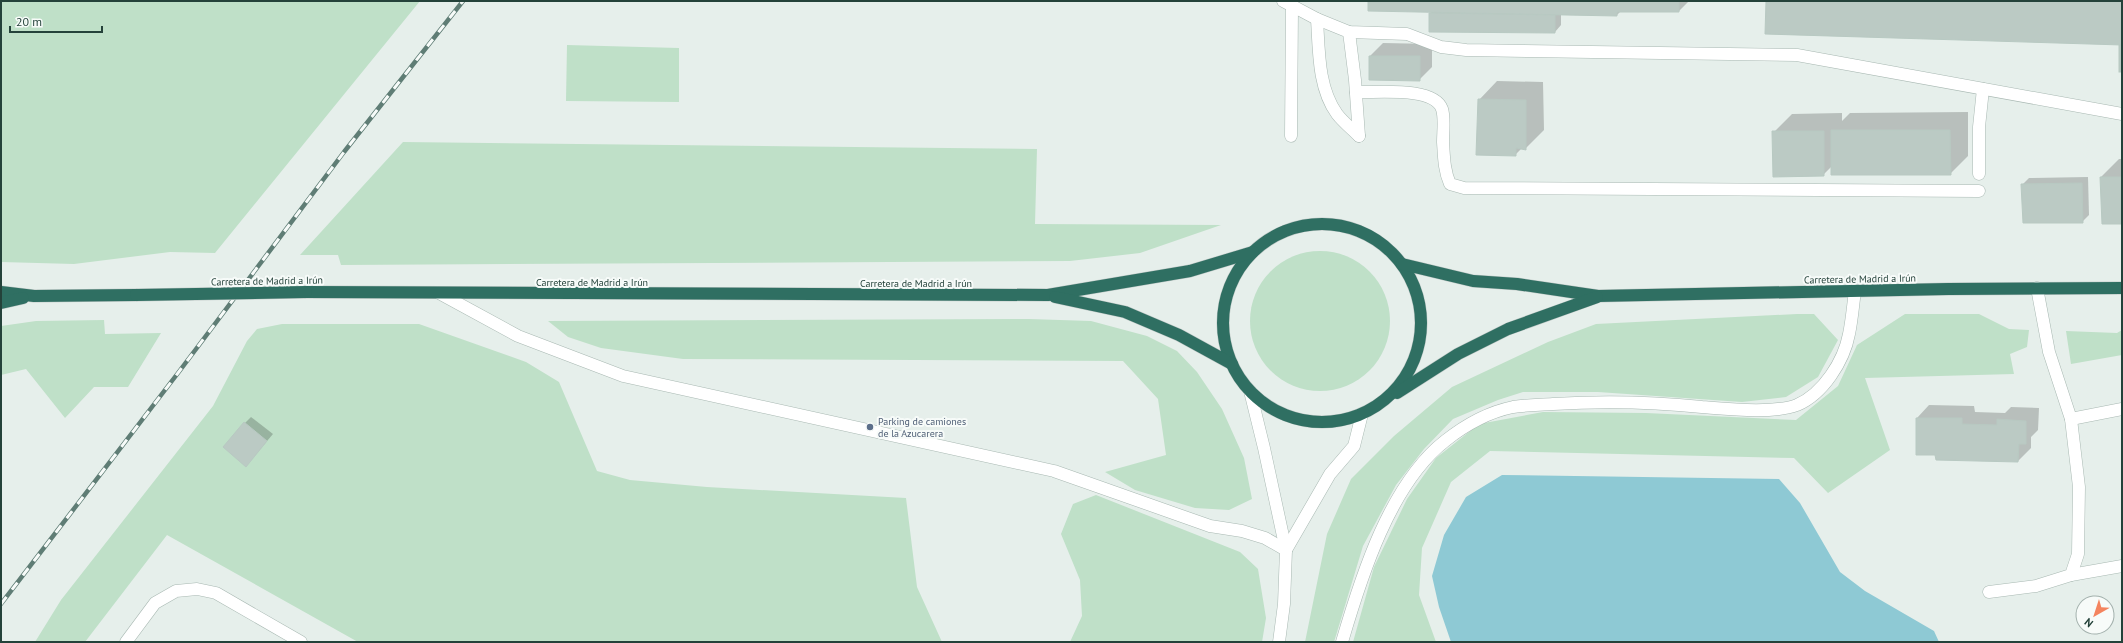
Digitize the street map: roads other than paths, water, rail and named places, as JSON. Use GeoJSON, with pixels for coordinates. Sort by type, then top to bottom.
{"type":"FeatureCollection","features":[{"type":"Feature","properties":{"kind":"highway"},"geometry":{"type":"LineString","coordinates":[[1382,402],[1397,389],[1408,374],[1416,356],[1421,337],[1422,317],[1418,298],[1411,280],[1402,264],[1389,250],[1374,239],[1357,230],[1321,224],[1302,226],[1284,232],[1268,240],[1253,252],[1240,267],[1231,285],[1225,304],[1223,324],[1226,345],[1232,364],[1250,391],[1265,404],[1283,414],[1302,420],[1322,423],[1343,420],[1362,414],[1382,402],[1458,354],[1508,329],[1598,296]]}},
{"type":"Feature","properties":{"kind":"highway"},"geometry":{"type":"LineString","coordinates":[[1048,295],[1190,271],[1253,252]]}},
{"type":"Feature","properties":{"kind":"highway"},"geometry":{"type":"LineString","coordinates":[[1402,264],[1473,281],[1517,284],[1598,296]]}},
{"type":"Feature","properties":{"kind":"highway","name":"Carretera de Madrid a Irún"},"geometry":{"type":"LineString","coordinates":[[1598,296],[2037,288],[2122,288]]}},
{"type":"Feature","properties":{"kind":"highway"},"geometry":{"type":"LineString","coordinates":[[1,292],[34,296]]}},
{"type":"Feature","properties":{"kind":"highway","name":"Carretera de Madrid a Irún"},"geometry":{"type":"LineString","coordinates":[[34,296],[306,292],[1048,295]]}},
{"type":"Feature","properties":{"kind":"highway"},"geometry":{"type":"LineString","coordinates":[[1048,295],[1125,312],[1179,335],[1232,364]]}},
{"type":"Feature","properties":{"kind":"highway"},"geometry":{"type":"LineString","coordinates":[[1,303],[34,296]]}},
{"type":"Feature","properties":{"kind":"street"},"geometry":{"type":"LineString","coordinates":[[1290,3],[1304,14],[1349,32],[1407,34],[1441,47],[1466,50],[1798,55],[2122,114]]}},
{"type":"Feature","properties":{"kind":"street"},"geometry":{"type":"LineString","coordinates":[[1290,3],[1291,136]]}},
{"type":"Feature","properties":{"kind":"street"},"geometry":{"type":"LineString","coordinates":[[1317,19],[1321,70],[1326,91],[1337,114],[1359,136],[1356,92],[1349,32]]}},
{"type":"Feature","properties":{"kind":"street"},"geometry":{"type":"LineString","coordinates":[[1979,174],[1979,127],[1983,89]]}},
{"type":"Feature","properties":{"kind":"street"},"geometry":{"type":"LineString","coordinates":[[1356,92],[1413,93],[1428,95],[1437,101],[1442,113],[1444,171],[1450,184],[1464,188],[1979,192]]}},
{"type":"Feature","properties":{"kind":"street"},"geometry":{"type":"LineString","coordinates":[[2037,288],[2050,352],[2071,419],[2079,486],[2078,554],[2071,575]]}},
{"type":"Feature","properties":{"kind":"street"},"geometry":{"type":"LineString","coordinates":[[1342,642],[1367,563],[1391,512],[1406,486],[1428,457],[1445,441],[1475,420],[1513,407],[1566,403],[1642,401],[1736,409],[1778,409],[1797,405],[1817,391],[1830,376],[1844,352],[1849,334],[1855,291]]}},
{"type":"Feature","properties":{"kind":"street"},"geometry":{"type":"LineString","coordinates":[[439,293],[518,336],[623,376],[1054,471],[1210,526],[1242,531],[1265,538],[1286,550]]}},
{"type":"Feature","properties":{"kind":"street"},"geometry":{"type":"LineString","coordinates":[[1250,391],[1286,550],[1284,604],[1279,642]]}},
{"type":"Feature","properties":{"kind":"street"},"geometry":{"type":"LineString","coordinates":[[2071,419],[2122,409]]}},
{"type":"Feature","properties":{"kind":"street"},"geometry":{"type":"LineString","coordinates":[[1286,550],[1330,474],[1354,446],[1362,414]]}},
{"type":"Feature","properties":{"kind":"street"},"geometry":{"type":"LineString","coordinates":[[1989,592],[2036,586],[2071,575],[2122,566]]}},
{"type":"Feature","properties":{"kind":"street"},"geometry":{"type":"LineString","coordinates":[[126,642],[155,603],[176,591],[197,590],[216,593],[301,642]]}},
{"type":"Feature","properties":{"kind":"water"},"geometry":{"type":"Polygon","coordinates":[[[1502,475],[1779,479],[1800,503],[1840,572],[1865,591],[1934,631],[1939,642],[1451,642],[1439,607],[1432,576],[1444,535],[1466,497],[1502,475]]]}},
{"type":"Feature","properties":{"kind":"railway"},"geometry":{"type":"LineString","coordinates":[[1,604],[178,373],[344,152],[463,1]]}},
{"type":"Feature","properties":{"kind":"place","name":"Parking de camiones de la Azucarera"},"geometry":{"type":"Point","coordinates":[870,427]}}]}
